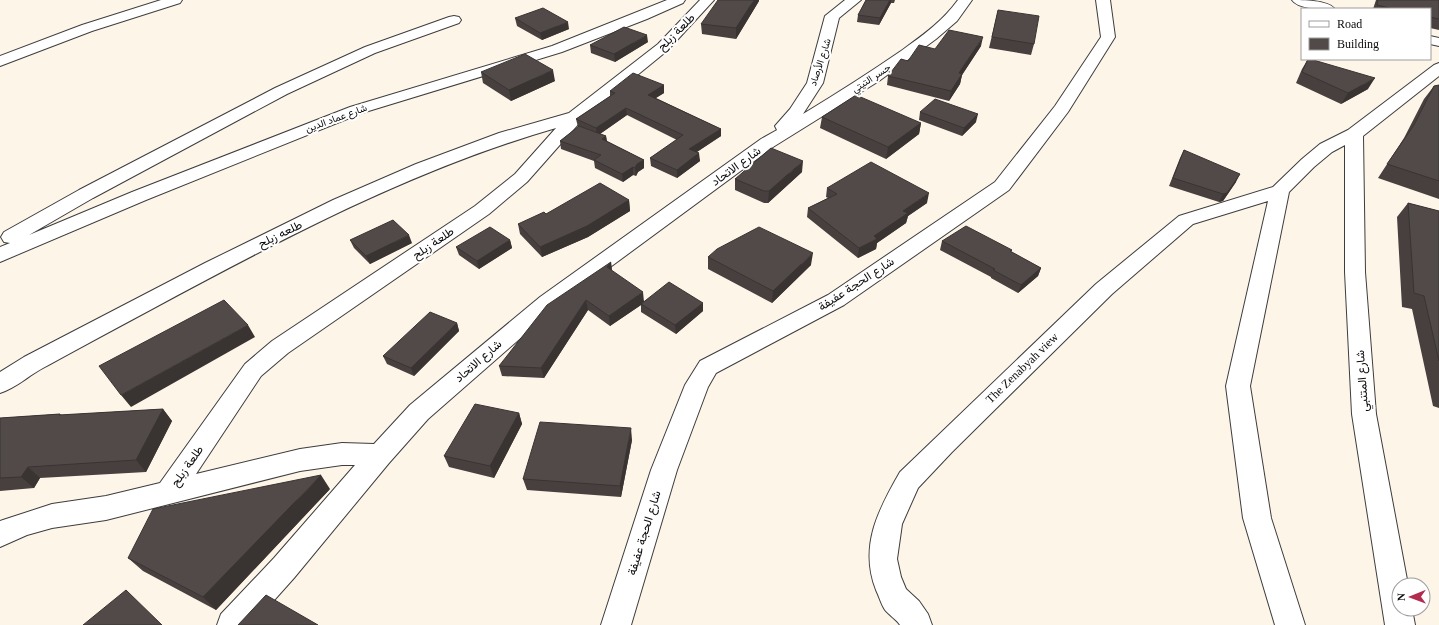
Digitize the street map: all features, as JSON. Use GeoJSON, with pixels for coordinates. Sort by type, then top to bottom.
{"type":"FeatureCollection","features":[{"type":"Feature","properties":{"kind":"street"},"geometry":{"type":"LineString","coordinates":[[0,61],[32,47],[108,20],[175,0]]}},
{"type":"Feature","properties":{"kind":"street","name":"شارع عماد الدين"},"geometry":{"type":"LineString","coordinates":[[0,255],[139,196],[356,110],[557,49],[642,16],[678,0]]}},
{"type":"Feature","properties":{"kind":"street","name":"طلعة زبلح"},"geometry":{"type":"LineString","coordinates":[[169,492],[253,370],[280,347],[482,210],[522,178],[575,117],[663,47],[707,0]]}},
{"type":"Feature","properties":{"kind":"street","name":"شارع الأرصاد"},"geometry":{"type":"LineString","coordinates":[[767,143],[796,112],[815,83],[832,16],[854,0]]}},
{"type":"Feature","properties":{"kind":"street","name":"جسر التيتي"},"geometry":{"type":"LineString","coordinates":[[767,143],[873,78],[932,36],[952,18],[965,0]]}},
{"type":"Feature","properties":{"kind":"street","name":"شارع الحجة عفيفة"},"geometry":{"type":"LineString","coordinates":[[616,625],[664,470],[697,385],[708,367],[836,300],[1002,186],[1062,109],[1108,37],[1103,0]]}},
{"type":"Feature","properties":{"kind":"street"},"geometry":{"type":"LineString","coordinates":[[1301,1],[1325,8]]}},
{"type":"Feature","properties":{"kind":"street"},"geometry":{"type":"LineString","coordinates":[[0,244],[86,194],[281,91],[370,50],[454,20]]}},
{"type":"Feature","properties":{"kind":"street"},"geometry":{"type":"LineString","coordinates":[[1290,625],[1257,518],[1238,386],[1280,192],[1308,163],[1326,148],[1354,134],[1439,68]]}},
{"type":"Feature","properties":{"kind":"street"},"geometry":{"type":"LineString","coordinates":[[1354,134],[1398,99],[1439,89]]}},
{"type":"Feature","properties":{"kind":"street","name":"طلعه زبلح"},"geometry":{"type":"LineString","coordinates":[[0,384],[32,363],[212,268],[340,204],[430,165],[505,138],[575,117]]}},
{"type":"Feature","properties":{"kind":"street","name":"شارع المتنبي"},"geometry":{"type":"LineString","coordinates":[[1354,134],[1355,272],[1364,414],[1400,625]]}},
{"type":"Feature","properties":{"kind":"street","name":"شارع الاتحاد"},"geometry":{"type":"LineString","coordinates":[[232,625],[284,568],[380,455],[419,412],[548,302],[767,143]]}},
{"type":"Feature","properties":{"kind":"street","name":"The Zenabyah view"},"geometry":{"type":"LineString","coordinates":[[911,620],[895,599],[886,577],[883,559],[888,524],[897,502],[909,480],[943,445],[1104,289],[1186,220],[1280,192]]}},
{"type":"Feature","properties":{"kind":"street","name":"طلعة زبلح"},"geometry":{"type":"LineString","coordinates":[[0,534],[56,514],[79,510],[106,508],[300,460],[342,454],[380,455]]}},
{"type":"Feature","properties":{"kind":"building"},"geometry":{"type":"Polygon","coordinates":[[[718,0],[754,0],[736,28],[701,24],[718,0]]]}},
{"type":"Feature","properties":{"kind":"building"},"geometry":{"type":"Polygon","coordinates":[[[866,0],[890,0],[880,18],[858,15],[866,0]]]}},
{"type":"Feature","properties":{"kind":"building"},"geometry":{"type":"Polygon","coordinates":[[[1378,0],[1439,0],[1439,19],[1431,17],[1431,8],[1389,8],[1377,5],[1378,0]]]}},
{"type":"Feature","properties":{"kind":"building"},"geometry":{"type":"Polygon","coordinates":[[[543,8],[568,22],[540,33],[515,18],[543,8]]]}},
{"type":"Feature","properties":{"kind":"building"},"geometry":{"type":"Polygon","coordinates":[[[998,10],[1039,16],[1034,44],[992,37],[998,10]]]}},
{"type":"Feature","properties":{"kind":"building"},"geometry":{"type":"Polygon","coordinates":[[[624,27],[647,35],[614,54],[590,45],[624,27]]]}},
{"type":"Feature","properties":{"kind":"building"},"geometry":{"type":"Polygon","coordinates":[[[949,30],[983,37],[959,73],[962,74],[951,91],[888,76],[901,59],[908,61],[919,45],[935,49],[949,30]]]}},
{"type":"Feature","properties":{"kind":"building"},"geometry":{"type":"Polygon","coordinates":[[[525,54],[553,70],[509,90],[481,72],[525,54]]]}},
{"type":"Feature","properties":{"kind":"building"},"geometry":{"type":"Polygon","coordinates":[[[1308,60],[1313,60],[1375,78],[1348,93],[1302,72],[1308,60]]]}},
{"type":"Feature","properties":{"kind":"building"},"geometry":{"type":"Polygon","coordinates":[[[633,73],[664,85],[648,95],[721,129],[689,149],[699,153],[677,170],[650,158],[683,135],[626,108],[596,128],[576,119],[615,93],[610,91],[633,73]]]}},
{"type":"Feature","properties":{"kind":"building"},"geometry":{"type":"Polygon","coordinates":[[[1439,85],[1439,181],[1387,164],[1414,125],[1434,86],[1439,85]]]}},
{"type":"Feature","properties":{"kind":"building"},"geometry":{"type":"Polygon","coordinates":[[[856,95],[921,123],[888,147],[822,117],[856,95]]]}},
{"type":"Feature","properties":{"kind":"building"},"geometry":{"type":"Polygon","coordinates":[[[935,99],[978,114],[964,128],[920,112],[935,99]]]}},
{"type":"Feature","properties":{"kind":"building"},"geometry":{"type":"Polygon","coordinates":[[[579,126],[606,136],[602,139],[644,160],[637,164],[635,168],[633,167],[622,174],[594,160],[601,155],[560,141],[579,126]]]}},
{"type":"Feature","properties":{"kind":"building"},"geometry":{"type":"Polygon","coordinates":[[[771,148],[803,161],[769,191],[764,191],[735,179],[771,148]]]}},
{"type":"Feature","properties":{"kind":"building"},"geometry":{"type":"Polygon","coordinates":[[[1184,150],[1240,174],[1227,193],[1223,194],[1173,178],[1184,150]]]}},
{"type":"Feature","properties":{"kind":"building"},"geometry":{"type":"Polygon","coordinates":[[[871,162],[929,193],[903,211],[908,213],[874,236],[877,239],[859,248],[808,208],[837,194],[827,188],[871,162]]]}},
{"type":"Feature","properties":{"kind":"building"},"geometry":{"type":"Polygon","coordinates":[[[600,183],[629,200],[587,226],[540,247],[518,224],[544,212],[546,214],[600,183]]]}},
{"type":"Feature","properties":{"kind":"building"},"geometry":{"type":"Polygon","coordinates":[[[1408,203],[1439,211],[1439,361],[1424,296],[1414,293],[1408,203]]]}},
{"type":"Feature","properties":{"kind":"building"},"geometry":{"type":"Polygon","coordinates":[[[393,220],[409,235],[366,256],[350,240],[393,220]]]}},
{"type":"Feature","properties":{"kind":"building"},"geometry":{"type":"Polygon","coordinates":[[[966,226],[1012,250],[1010,251],[1041,268],[1021,285],[993,270],[995,269],[942,241],[966,226]]]}},
{"type":"Feature","properties":{"kind":"building"},"geometry":{"type":"Polygon","coordinates":[[[490,227],[510,240],[477,261],[456,247],[490,227]]]}},
{"type":"Feature","properties":{"kind":"building"},"geometry":{"type":"Polygon","coordinates":[[[759,227],[813,253],[773,291],[708,257],[717,249],[759,227]]]}},
{"type":"Feature","properties":{"kind":"building"},"geometry":{"type":"Polygon","coordinates":[[[611,262],[607,267],[643,292],[609,316],[586,300],[541,368],[499,366],[547,305],[611,262]]]}},
{"type":"Feature","properties":{"kind":"building"},"geometry":{"type":"Polygon","coordinates":[[[669,282],[703,303],[675,325],[641,304],[669,282]]]}},
{"type":"Feature","properties":{"kind":"building"},"geometry":{"type":"Polygon","coordinates":[[[224,300],[248,325],[121,395],[99,366],[224,300]]]}},
{"type":"Feature","properties":{"kind":"building"},"geometry":{"type":"Polygon","coordinates":[[[430,312],[457,323],[411,368],[383,356],[430,312]]]}},
{"type":"Feature","properties":{"kind":"building"},"geometry":{"type":"Polygon","coordinates":[[[475,404],[519,413],[490,466],[444,456],[475,404]]]}},
{"type":"Feature","properties":{"kind":"building"},"geometry":{"type":"Polygon","coordinates":[[[163,409],[136,460],[28,467],[21,477],[0,478],[0,418],[163,409]]]}},
{"type":"Feature","properties":{"kind":"building"},"geometry":{"type":"Polygon","coordinates":[[[540,422],[631,428],[620,486],[523,479],[540,422]]]}},
{"type":"Feature","properties":{"kind":"building"},"geometry":{"type":"Polygon","coordinates":[[[321,475],[203,597],[128,558],[153,509],[321,475]]]}},
{"type":"Feature","properties":{"kind":"building"},"geometry":{"type":"Polygon","coordinates":[[[126,590],[162,625],[83,625],[126,590]]]}},
{"type":"Feature","properties":{"kind":"building"},"geometry":{"type":"Polygon","coordinates":[[[266,595],[318,625],[238,625],[266,595]]]}}]}
